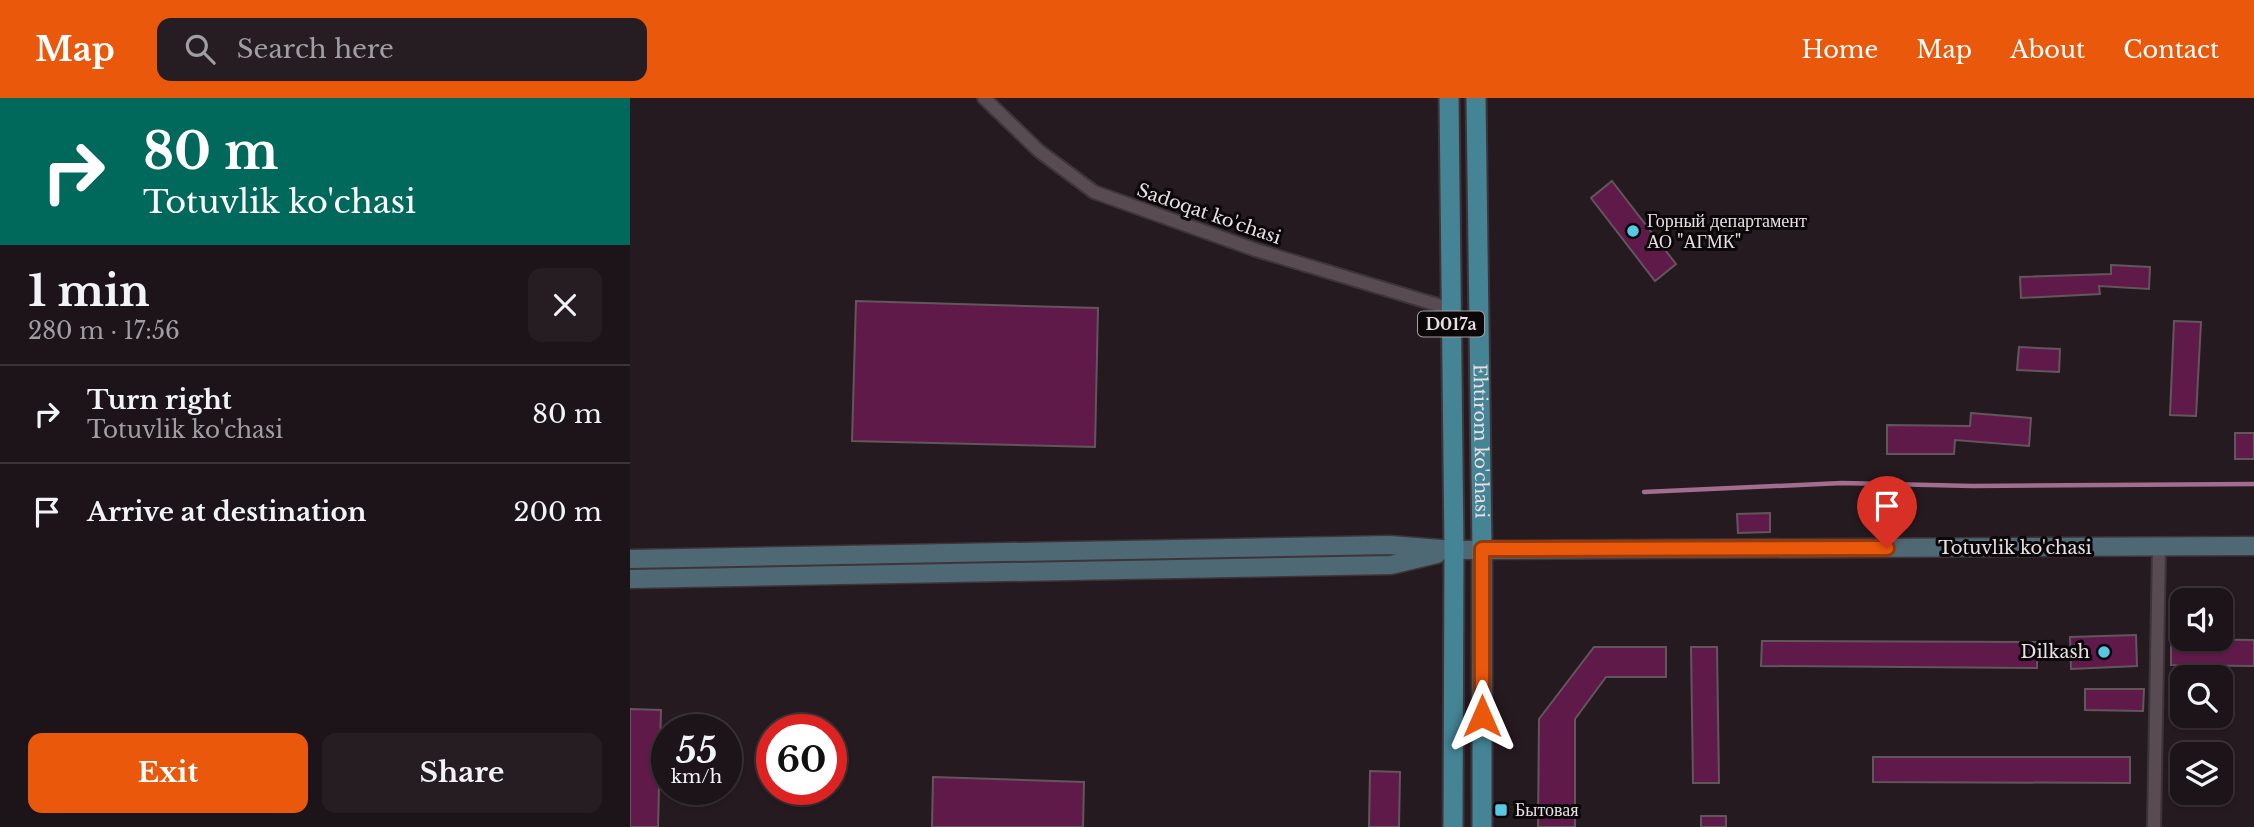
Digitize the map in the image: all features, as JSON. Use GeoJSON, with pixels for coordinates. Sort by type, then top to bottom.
{"type":"FeatureCollection","features":[{"type":"Feature","properties":{"kind":"main road","name":"Ehtirom ko'chasi"},"geometry":{"type":"LineString","coordinates":[[1449,98],[1454,550],[1453,827]]}},
{"type":"Feature","properties":{"kind":"main road","name":"Ehtirom ko'chasi"},"geometry":{"type":"LineString","coordinates":[[1476,98],[1482,549],[1482,827]]}},
{"type":"Feature","properties":{"kind":"main road"},"geometry":{"type":"LineString","coordinates":[[630,559],[1390,545],[1454,550]]}},
{"type":"Feature","properties":{"kind":"main road","name":"Totuvlik ko'chasi"},"geometry":{"type":"LineString","coordinates":[[1454,550],[2254,547]]}},
{"type":"Feature","properties":{"kind":"main road"},"geometry":{"type":"LineString","coordinates":[[630,579],[1391,565],[1454,550]]}},
{"type":"Feature","properties":{"kind":"street","name":"Sadoqat ko'chasi"},"geometry":{"type":"LineString","coordinates":[[984,98],[1039,151],[1094,192],[1256,250],[1451,309]]}},
{"type":"Feature","properties":{"kind":"street"},"geometry":{"type":"LineString","coordinates":[[2154,827],[2159,548]]}},
{"type":"Feature","properties":{"kind":"building","name":"Горный департамент АО \"АГМК\""},"geometry":{"type":"Polygon","coordinates":[[[1612,181],[1676,264],[1655,281],[1591,198],[1612,181]]]}},
{"type":"Feature","properties":{"kind":"building"},"geometry":{"type":"Polygon","coordinates":[[[2111,265],[2150,267],[2149,289],[2099,286],[2100,294],[2021,298],[2020,277],[2111,274],[2111,265]]]}},
{"type":"Feature","properties":{"kind":"building"},"geometry":{"type":"Polygon","coordinates":[[[856,301],[1098,308],[1095,447],[852,441],[856,301]]]}},
{"type":"Feature","properties":{"kind":"building"},"geometry":{"type":"Polygon","coordinates":[[[2174,321],[2201,322],[2196,416],[2170,415],[2174,321]]]}},
{"type":"Feature","properties":{"kind":"building"},"geometry":{"type":"Polygon","coordinates":[[[2019,347],[2060,349],[2059,372],[2017,370],[2019,347]]]}},
{"type":"Feature","properties":{"kind":"building"},"geometry":{"type":"Polygon","coordinates":[[[1971,413],[2031,418],[2029,446],[1955,440],[1954,454],[1887,454],[1887,425],[1970,426],[1971,413]]]}},
{"type":"Feature","properties":{"kind":"building"},"geometry":{"type":"Polygon","coordinates":[[[2235,433],[2254,433],[2254,459],[2235,459],[2235,433]]]}},
{"type":"Feature","properties":{"kind":"building"},"geometry":{"type":"Polygon","coordinates":[[[1770,513],[1770,532],[1738,533],[1737,514],[1770,513]]]}},
{"type":"Feature","properties":{"kind":"building","name":"Dilkash"},"geometry":{"type":"Polygon","coordinates":[[[2136,635],[2137,666],[2071,669],[2070,637],[2136,635]]]}},
{"type":"Feature","properties":{"kind":"building"},"geometry":{"type":"Polygon","coordinates":[[[2233,640],[2254,640],[2254,666],[2171,665],[2171,651],[2233,651],[2233,640]]]}},
{"type":"Feature","properties":{"kind":"building"},"geometry":{"type":"Polygon","coordinates":[[[1762,641],[2037,642],[2037,668],[1761,666],[1762,641]]]}},
{"type":"Feature","properties":{"kind":"building"},"geometry":{"type":"Polygon","coordinates":[[[1594,647],[1666,647],[1666,677],[1606,677],[1575,719],[1575,827],[1538,827],[1539,719],[1594,647]]]}},
{"type":"Feature","properties":{"kind":"building"},"geometry":{"type":"Polygon","coordinates":[[[1691,647],[1717,647],[1719,783],[1693,783],[1691,647]]]}},
{"type":"Feature","properties":{"kind":"building"},"geometry":{"type":"Polygon","coordinates":[[[2085,689],[2144,689],[2143,711],[2085,710],[2085,689]]]}},
{"type":"Feature","properties":{"kind":"building"},"geometry":{"type":"Polygon","coordinates":[[[630,709],[661,710],[661,714],[651,714],[651,805],[659,805],[658,827],[630,827],[630,709]]]}},
{"type":"Feature","properties":{"kind":"building"},"geometry":{"type":"Polygon","coordinates":[[[1873,757],[2130,757],[2130,783],[1873,782],[1873,757]]]}},
{"type":"Feature","properties":{"kind":"building"},"geometry":{"type":"Polygon","coordinates":[[[1370,771],[1400,772],[1399,827],[1369,827],[1370,771]]]}},
{"type":"Feature","properties":{"kind":"building"},"geometry":{"type":"Polygon","coordinates":[[[933,777],[1084,782],[1083,827],[932,827],[933,777]]]}},
{"type":"Feature","properties":{"kind":"building"},"geometry":{"type":"Polygon","coordinates":[[[1701,816],[1726,816],[1726,827],[1701,827],[1701,816]]]}},
{"type":"Feature","properties":{"kind":"waterway"},"geometry":{"type":"LineString","coordinates":[[1644,492],[1842,483],[1973,486],[2254,484]]}},
{"type":"Feature","properties":{"kind":"place","name":"Горный департамент АО \"АГМК\""},"geometry":{"type":"Point","coordinates":[1633,231]}},
{"type":"Feature","properties":{"kind":"place","name":"Dilkash"},"geometry":{"type":"Point","coordinates":[2104,652]}},
{"type":"Feature","properties":{"kind":"place","name":"Бытовая"},"geometry":{"type":"Point","coordinates":[1501,810]}},
{"type":"Feature","properties":{"kind":"route"},"geometry":{"type":"LineString","coordinates":[[1482,716],[1482,549],[1887,548]]}}]}
